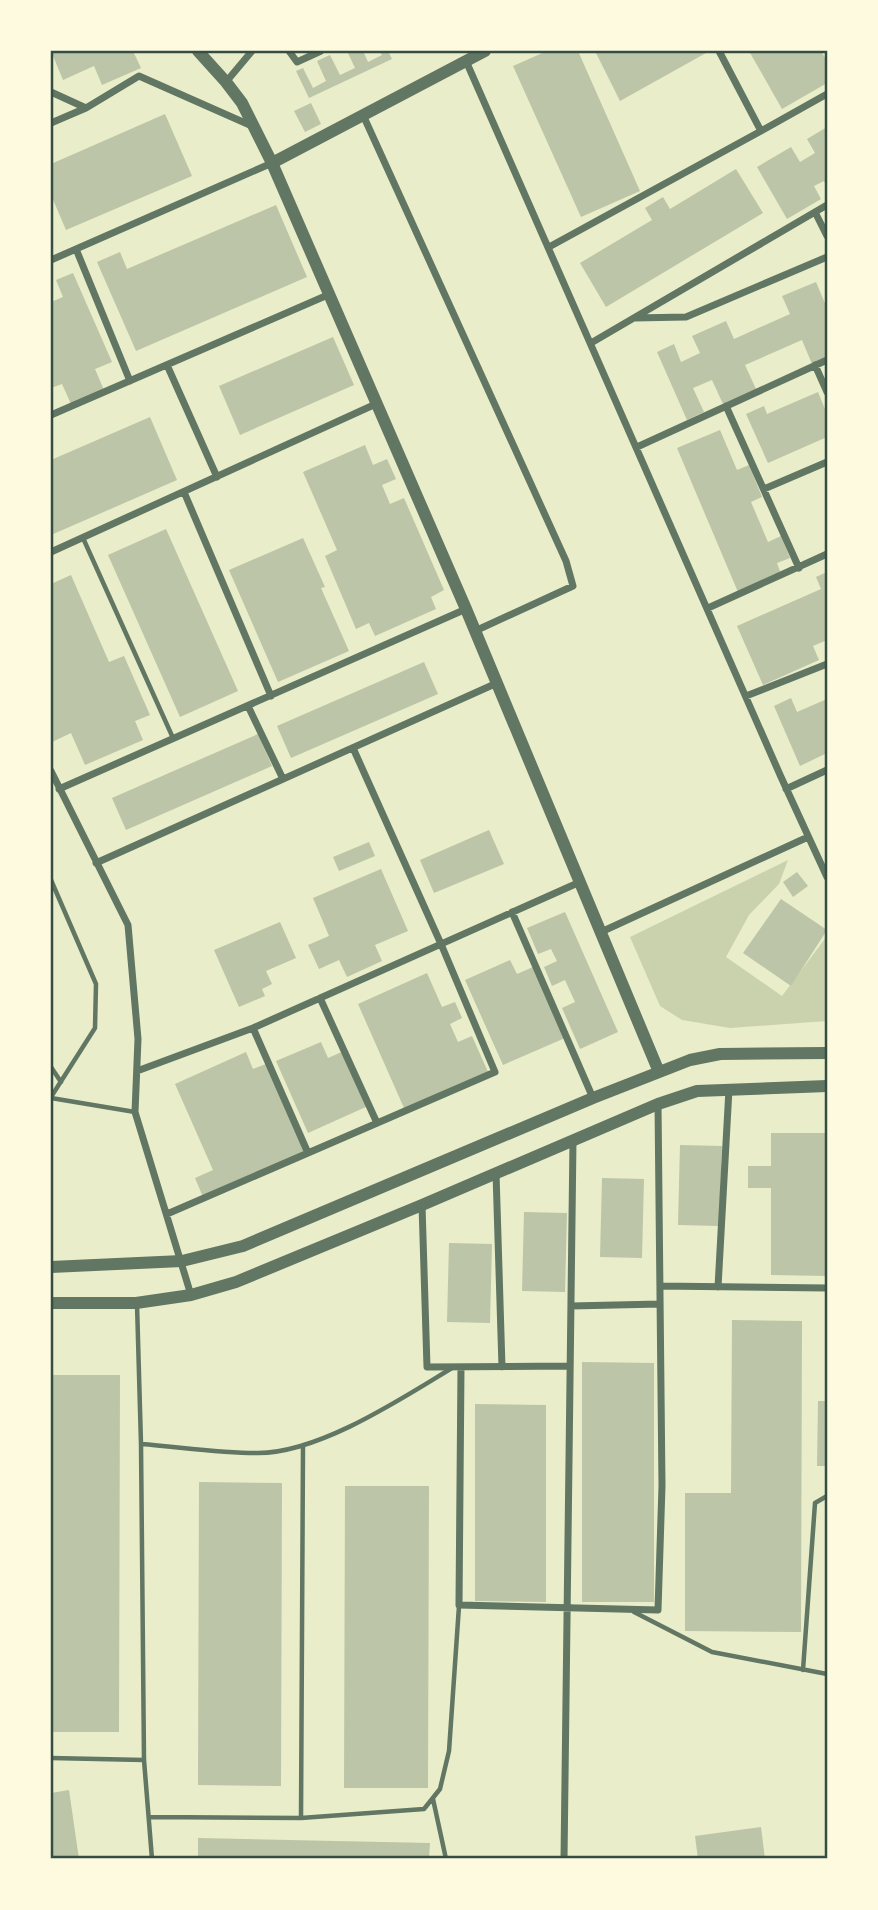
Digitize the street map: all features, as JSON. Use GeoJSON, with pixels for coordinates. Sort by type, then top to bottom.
{"type":"FeatureCollection","features":[{"type":"Feature","properties":{"kind":"street"},"geometry":{"type":"LineString","coordinates":[[198,51],[242,103],[331,293],[659,1072]]}},
{"type":"Feature","properties":{"kind":"street"},"geometry":{"type":"LineString","coordinates":[[226,82],[251,51]]}},
{"type":"Feature","properties":{"kind":"street"},"geometry":{"type":"LineString","coordinates":[[289,51],[297,62],[321,51]]}},
{"type":"Feature","properties":{"kind":"street"},"geometry":{"type":"LineString","coordinates":[[51,258],[272,163],[485,51]]}},
{"type":"Feature","properties":{"kind":"street"},"geometry":{"type":"LineString","coordinates":[[719,51],[761,131]]}},
{"type":"Feature","properties":{"kind":"street"},"geometry":{"type":"LineString","coordinates":[[466,61],[827,877]]}},
{"type":"Feature","properties":{"kind":"street"},"geometry":{"type":"LineString","coordinates":[[51,123],[86,108],[139,76],[254,127]]}},
{"type":"Feature","properties":{"kind":"street"},"geometry":{"type":"LineString","coordinates":[[51,92],[86,108]]}},
{"type":"Feature","properties":{"kind":"street"},"geometry":{"type":"LineString","coordinates":[[549,247],[827,94]]}},
{"type":"Feature","properties":{"kind":"street"},"geometry":{"type":"LineString","coordinates":[[363,115],[566,561],[573,586],[475,631]]}},
{"type":"Feature","properties":{"kind":"street"},"geometry":{"type":"LineString","coordinates":[[592,343],[827,205]]}},
{"type":"Feature","properties":{"kind":"street"},"geometry":{"type":"LineString","coordinates":[[815,212],[827,236]]}},
{"type":"Feature","properties":{"kind":"street"},"geometry":{"type":"LineString","coordinates":[[76,249],[130,381]]}},
{"type":"Feature","properties":{"kind":"street"},"geometry":{"type":"LineString","coordinates":[[634,318],[686,317],[827,257]]}},
{"type":"Feature","properties":{"kind":"street"},"geometry":{"type":"LineString","coordinates":[[51,415],[331,293]]}},
{"type":"Feature","properties":{"kind":"street"},"geometry":{"type":"LineString","coordinates":[[637,447],[827,360]]}},
{"type":"Feature","properties":{"kind":"street"},"geometry":{"type":"LineString","coordinates":[[167,365],[217,477]]}},
{"type":"Feature","properties":{"kind":"street"},"geometry":{"type":"LineString","coordinates":[[815,365],[827,392]]}},
{"type":"Feature","properties":{"kind":"street"},"geometry":{"type":"LineString","coordinates":[[51,552],[379,403]]}},
{"type":"Feature","properties":{"kind":"street"},"geometry":{"type":"LineString","coordinates":[[726,406],[799,568]]}},
{"type":"Feature","properties":{"kind":"street"},"geometry":{"type":"LineString","coordinates":[[764,489],[827,461]]}},
{"type":"Feature","properties":{"kind":"street"},"geometry":{"type":"LineString","coordinates":[[184,492],[271,696]]}},
{"type":"Feature","properties":{"kind":"street"},"geometry":{"type":"LineString","coordinates":[[708,608],[827,554]]}},
{"type":"Feature","properties":{"kind":"street"},"geometry":{"type":"LineString","coordinates":[[59,789],[466,609]]}},
{"type":"Feature","properties":{"kind":"street"},"geometry":{"type":"LineString","coordinates":[[746,696],[827,664]]}},
{"type":"Feature","properties":{"kind":"street"},"geometry":{"type":"LineString","coordinates":[[96,863],[497,683]]}},
{"type":"Feature","properties":{"kind":"street"},"geometry":{"type":"LineString","coordinates":[[248,706],[283,779]]}},
{"type":"Feature","properties":{"kind":"street"},"geometry":{"type":"LineString","coordinates":[[167,1214],[495,1072],[354,748]]}},
{"type":"Feature","properties":{"kind":"street"},"geometry":{"type":"LineString","coordinates":[[786,789],[827,770]]}},
{"type":"Feature","properties":{"kind":"street"},"geometry":{"type":"LineString","coordinates":[[51,772],[128,925],[138,1039],[135,1112],[191,1295]]}},
{"type":"Feature","properties":{"kind":"street"},"geometry":{"type":"LineString","coordinates":[[601,932],[808,837]]}},
{"type":"Feature","properties":{"kind":"street"},"geometry":{"type":"LineString","coordinates":[[137,1071],[253,1028],[580,881]]}},
{"type":"Feature","properties":{"kind":"street"},"geometry":{"type":"LineString","coordinates":[[512,912],[593,1098]]}},
{"type":"Feature","properties":{"kind":"street"},"geometry":{"type":"LineString","coordinates":[[320,998],[377,1123]]}},
{"type":"Feature","properties":{"kind":"street"},"geometry":{"type":"LineString","coordinates":[[253,1028],[308,1153]]}},
{"type":"Feature","properties":{"kind":"street"},"geometry":{"type":"LineString","coordinates":[[51,1267],[182,1261],[243,1247],[593,1098],[690,1060],[720,1054],[827,1053]]}},
{"type":"Feature","properties":{"kind":"street"},"geometry":{"type":"LineString","coordinates":[[51,1303],[136,1303],[191,1295],[236,1282],[658,1104],[697,1091],[827,1086]]}},
{"type":"Feature","properties":{"kind":"street"},"geometry":{"type":"LineString","coordinates":[[718,1287],[729,1089]]}},
{"type":"Feature","properties":{"kind":"street"},"geometry":{"type":"LineString","coordinates":[[457,1367],[459,1605],[567,1606],[658,1611],[662,1486],[658,1104]]}},
{"type":"Feature","properties":{"kind":"street"},"geometry":{"type":"LineString","coordinates":[[564,1859],[573,1140]]}},
{"type":"Feature","properties":{"kind":"street"},"geometry":{"type":"LineString","coordinates":[[496,1173],[502,1367]]}},
{"type":"Feature","properties":{"kind":"street"},"geometry":{"type":"LineString","coordinates":[[422,1205],[427,1367],[570,1367]]}},
{"type":"Feature","properties":{"kind":"street"},"geometry":{"type":"LineString","coordinates":[[660,1286],[827,1288]]}},
{"type":"Feature","properties":{"kind":"street"},"geometry":{"type":"LineString","coordinates":[[571,1306],[660,1304]]}},
{"type":"Feature","properties":{"kind":"lane"},"geometry":{"type":"LineString","coordinates":[[83,538],[174,739]]}},
{"type":"Feature","properties":{"kind":"lane"},"geometry":{"type":"LineString","coordinates":[[51,880],[96,984],[95,1028],[51,1098],[135,1112]]}},
{"type":"Feature","properties":{"kind":"lane"},"geometry":{"type":"LineString","coordinates":[[51,1067],[61,1082]]}},
{"type":"Feature","properties":{"kind":"lane"},"geometry":{"type":"LineString","coordinates":[[136,1303],[141,1444],[144,1760],[152,1859]]}},
{"type":"Feature","properties":{"kind":"lane"},"geometry":{"type":"LineString","coordinates":[[141,1444],[260,1454],[303,1446],[380,1412],[457,1367]]}},
{"type":"Feature","properties":{"kind":"lane"},"geometry":{"type":"LineString","coordinates":[[301,1818],[303,1446]]}},
{"type":"Feature","properties":{"kind":"lane"},"geometry":{"type":"LineString","coordinates":[[803,1670],[815,1503],[827,1496]]}},
{"type":"Feature","properties":{"kind":"lane"},"geometry":{"type":"LineString","coordinates":[[150,1816],[301,1818],[424,1810],[440,1789],[449,1751],[459,1605]]}},
{"type":"Feature","properties":{"kind":"lane"},"geometry":{"type":"LineString","coordinates":[[629,1609],[712,1653],[827,1674]]}},
{"type":"Feature","properties":{"kind":"lane"},"geometry":{"type":"LineString","coordinates":[[51,1758],[144,1760]]}},
{"type":"Feature","properties":{"kind":"lane"},"geometry":{"type":"LineString","coordinates":[[433,1798],[446,1859]]}},
{"type":"Feature","properties":{"kind":"green space"},"geometry":{"type":"Polygon","coordinates":[[[788,860],[779,884],[749,915],[726,957],[782,996],[827,936],[827,1021],[730,1028],[682,1020],[660,1006],[630,937],[788,860]]]}},
{"type":"Feature","properties":{"kind":"building"},"geometry":{"type":"Polygon","coordinates":[[[51,51],[133,51],[141,68],[102,85],[94,66],[63,80],[51,51]]]}},
{"type":"Feature","properties":{"kind":"building"},"geometry":{"type":"Polygon","coordinates":[[[347,51],[363,51],[368,62],[382,55],[379,51],[388,51],[392,59],[309,98],[296,71],[303,68],[313,88],[326,81],[317,61],[330,55],[340,75],[355,68],[347,51]]]}},
{"type":"Feature","properties":{"kind":"building"},"geometry":{"type":"Polygon","coordinates":[[[547,51],[578,51],[640,191],[581,217],[513,66],[547,51]]]}},
{"type":"Feature","properties":{"kind":"building"},"geometry":{"type":"Polygon","coordinates":[[[595,51],[704,51],[706,53],[620,101],[595,51]]]}},
{"type":"Feature","properties":{"kind":"building"},"geometry":{"type":"Polygon","coordinates":[[[749,51],[821,51],[827,61],[827,83],[782,109],[749,51]]]}},
{"type":"Feature","properties":{"kind":"building"},"geometry":{"type":"Polygon","coordinates":[[[311,103],[321,124],[305,132],[294,111],[311,103]]]}},
{"type":"Feature","properties":{"kind":"building"},"geometry":{"type":"Polygon","coordinates":[[[165,114],[192,176],[66,230],[51,195],[51,164],[165,114]]]}},
{"type":"Feature","properties":{"kind":"building"},"geometry":{"type":"Polygon","coordinates":[[[827,127],[827,187],[824,181],[814,186],[821,199],[787,219],[757,167],[791,147],[800,162],[815,153],[807,139],[827,127]]]}},
{"type":"Feature","properties":{"kind":"building"},"geometry":{"type":"Polygon","coordinates":[[[736,169],[763,213],[606,307],[580,263],[652,220],[645,208],[663,197],[670,209],[736,169]]]}},
{"type":"Feature","properties":{"kind":"building"},"geometry":{"type":"Polygon","coordinates":[[[276,205],[307,277],[136,351],[97,262],[120,252],[127,269],[276,205]]]}},
{"type":"Feature","properties":{"kind":"building"},"geometry":{"type":"Polygon","coordinates":[[[73,273],[112,362],[95,369],[104,390],[71,404],[62,384],[51,388],[51,302],[63,297],[56,280],[73,273]]]}},
{"type":"Feature","properties":{"kind":"building"},"geometry":{"type":"Polygon","coordinates":[[[816,282],[827,308],[827,358],[812,364],[802,340],[745,365],[756,389],[723,404],[712,380],[693,388],[704,412],[687,420],[657,352],[674,344],[681,362],[700,353],[692,336],[726,321],[734,339],[790,314],[782,296],[816,282]]]}},
{"type":"Feature","properties":{"kind":"building"},"geometry":{"type":"Polygon","coordinates":[[[333,337],[354,385],[240,435],[219,386],[333,337]]]}},
{"type":"Feature","properties":{"kind":"building"},"geometry":{"type":"Polygon","coordinates":[[[818,392],[827,414],[827,437],[768,463],[746,414],[764,406],[767,414],[818,392]]]}},
{"type":"Feature","properties":{"kind":"building"},"geometry":{"type":"Polygon","coordinates":[[[150,417],[177,480],[51,535],[51,460],[150,417]]]}},
{"type":"Feature","properties":{"kind":"building"},"geometry":{"type":"Polygon","coordinates":[[[720,430],[737,470],[749,465],[762,497],[751,502],[768,542],[781,536],[790,558],[777,563],[781,574],[738,592],[677,448],[720,430]]]}},
{"type":"Feature","properties":{"kind":"building"},"geometry":{"type":"Polygon","coordinates":[[[365,445],[373,465],[387,459],[396,479],[382,485],[390,504],[404,498],[444,590],[431,597],[436,609],[375,636],[369,623],[356,629],[325,556],[337,550],[303,472],[365,445]]]}},
{"type":"Feature","properties":{"kind":"building"},"geometry":{"type":"Polygon","coordinates":[[[166,529],[238,691],[180,717],[108,555],[166,529]]]}},
{"type":"Feature","properties":{"kind":"building"},"geometry":{"type":"Polygon","coordinates":[[[303,538],[325,587],[321,588],[349,651],[278,682],[229,570],[303,538]]]}},
{"type":"Feature","properties":{"kind":"building"},"geometry":{"type":"Polygon","coordinates":[[[827,572],[827,640],[813,646],[819,660],[763,685],[737,626],[821,589],[816,577],[827,572]]]}},
{"type":"Feature","properties":{"kind":"building"},"geometry":{"type":"Polygon","coordinates":[[[71,575],[109,662],[124,656],[150,715],[135,721],[143,740],[85,765],[71,733],[52,742],[51,740],[51,584],[71,575]]]}},
{"type":"Feature","properties":{"kind":"building"},"geometry":{"type":"Polygon","coordinates":[[[424,662],[438,694],[291,758],[277,726],[424,662]]]}},
{"type":"Feature","properties":{"kind":"building"},"geometry":{"type":"Polygon","coordinates":[[[791,698],[797,712],[827,699],[827,753],[800,766],[774,706],[791,698]]]}},
{"type":"Feature","properties":{"kind":"building"},"geometry":{"type":"Polygon","coordinates":[[[258,734],[272,766],[126,830],[112,798],[258,734]]]}},
{"type":"Feature","properties":{"kind":"building"},"geometry":{"type":"Polygon","coordinates":[[[489,830],[504,864],[434,893],[420,860],[489,830]]]}},
{"type":"Feature","properties":{"kind":"building"},"geometry":{"type":"Polygon","coordinates":[[[369,842],[375,856],[339,871],[333,857],[369,842]]]}},
{"type":"Feature","properties":{"kind":"building"},"geometry":{"type":"Polygon","coordinates":[[[381,869],[408,931],[375,945],[382,961],[347,977],[339,960],[319,969],[308,945],[329,936],[313,898],[381,869]]]}},
{"type":"Feature","properties":{"kind":"building"},"geometry":{"type":"Polygon","coordinates":[[[797,872],[808,886],[793,897],[783,882],[797,872]]]}},
{"type":"Feature","properties":{"kind":"building"},"geometry":{"type":"Polygon","coordinates":[[[781,899],[827,930],[791,986],[743,953],[781,899]]]}},
{"type":"Feature","properties":{"kind":"building"},"geometry":{"type":"Polygon","coordinates":[[[565,912],[618,1032],[580,1049],[562,1008],[575,1002],[565,980],[552,986],[544,967],[557,961],[551,949],[538,954],[527,928],[565,912]]]}},
{"type":"Feature","properties":{"kind":"building"},"geometry":{"type":"Polygon","coordinates":[[[280,922],[296,958],[266,971],[272,984],[262,989],[265,996],[239,1007],[214,950],[280,922]]]}},
{"type":"Feature","properties":{"kind":"building"},"geometry":{"type":"Polygon","coordinates":[[[510,960],[517,974],[533,967],[565,1038],[503,1065],[465,980],[510,960]]]}},
{"type":"Feature","properties":{"kind":"building"},"geometry":{"type":"Polygon","coordinates":[[[427,973],[442,1007],[455,1002],[462,1018],[450,1024],[458,1042],[472,1036],[488,1072],[404,1108],[358,1004],[427,973]]]}},
{"type":"Feature","properties":{"kind":"building"},"geometry":{"type":"Polygon","coordinates":[[[321,1042],[328,1058],[344,1051],[368,1106],[308,1133],[276,1061],[321,1042]]]}},
{"type":"Feature","properties":{"kind":"building"},"geometry":{"type":"Polygon","coordinates":[[[246,1052],[253,1069],[266,1064],[305,1152],[203,1197],[195,1178],[213,1170],[175,1084],[246,1052]]]}},
{"type":"Feature","properties":{"kind":"building"},"geometry":{"type":"Polygon","coordinates":[[[771,1133],[827,1133],[827,1276],[771,1275],[771,1188],[748,1188],[748,1166],[771,1166],[771,1133]]]}},
{"type":"Feature","properties":{"kind":"building"},"geometry":{"type":"Polygon","coordinates":[[[680,1145],[722,1146],[719,1226],[678,1225],[680,1145]]]}},
{"type":"Feature","properties":{"kind":"building"},"geometry":{"type":"Polygon","coordinates":[[[602,1178],[644,1179],[642,1258],[600,1257],[602,1178]]]}},
{"type":"Feature","properties":{"kind":"building"},"geometry":{"type":"Polygon","coordinates":[[[524,1212],[567,1213],[565,1292],[522,1291],[524,1212]]]}},
{"type":"Feature","properties":{"kind":"building"},"geometry":{"type":"Polygon","coordinates":[[[449,1243],[492,1244],[490,1323],[447,1322],[449,1243]]]}},
{"type":"Feature","properties":{"kind":"building"},"geometry":{"type":"Polygon","coordinates":[[[732,1320],[802,1321],[801,1632],[685,1631],[685,1493],[731,1493],[732,1320]]]}},
{"type":"Feature","properties":{"kind":"building"},"geometry":{"type":"Polygon","coordinates":[[[582,1362],[654,1363],[654,1602],[582,1602],[582,1362]]]}},
{"type":"Feature","properties":{"kind":"building"},"geometry":{"type":"Polygon","coordinates":[[[51,1375],[120,1375],[119,1732],[51,1732],[51,1375]]]}},
{"type":"Feature","properties":{"kind":"building"},"geometry":{"type":"Polygon","coordinates":[[[818,1401],[827,1401],[827,1466],[817,1466],[818,1401]]]}},
{"type":"Feature","properties":{"kind":"building"},"geometry":{"type":"Polygon","coordinates":[[[475,1404],[546,1405],[546,1602],[475,1601],[475,1404]]]}},
{"type":"Feature","properties":{"kind":"building"},"geometry":{"type":"Polygon","coordinates":[[[199,1482],[282,1483],[281,1786],[198,1785],[199,1482]]]}},
{"type":"Feature","properties":{"kind":"building"},"geometry":{"type":"Polygon","coordinates":[[[345,1486],[429,1486],[428,1788],[344,1788],[345,1486]]]}},
{"type":"Feature","properties":{"kind":"building"},"geometry":{"type":"Polygon","coordinates":[[[69,1790],[79,1859],[51,1859],[51,1793],[69,1790]]]}},
{"type":"Feature","properties":{"kind":"building"},"geometry":{"type":"Polygon","coordinates":[[[761,1827],[765,1859],[698,1859],[695,1836],[761,1827]]]}},
{"type":"Feature","properties":{"kind":"building"},"geometry":{"type":"Polygon","coordinates":[[[198,1838],[430,1843],[429,1859],[198,1859],[198,1838]]]}}]}
